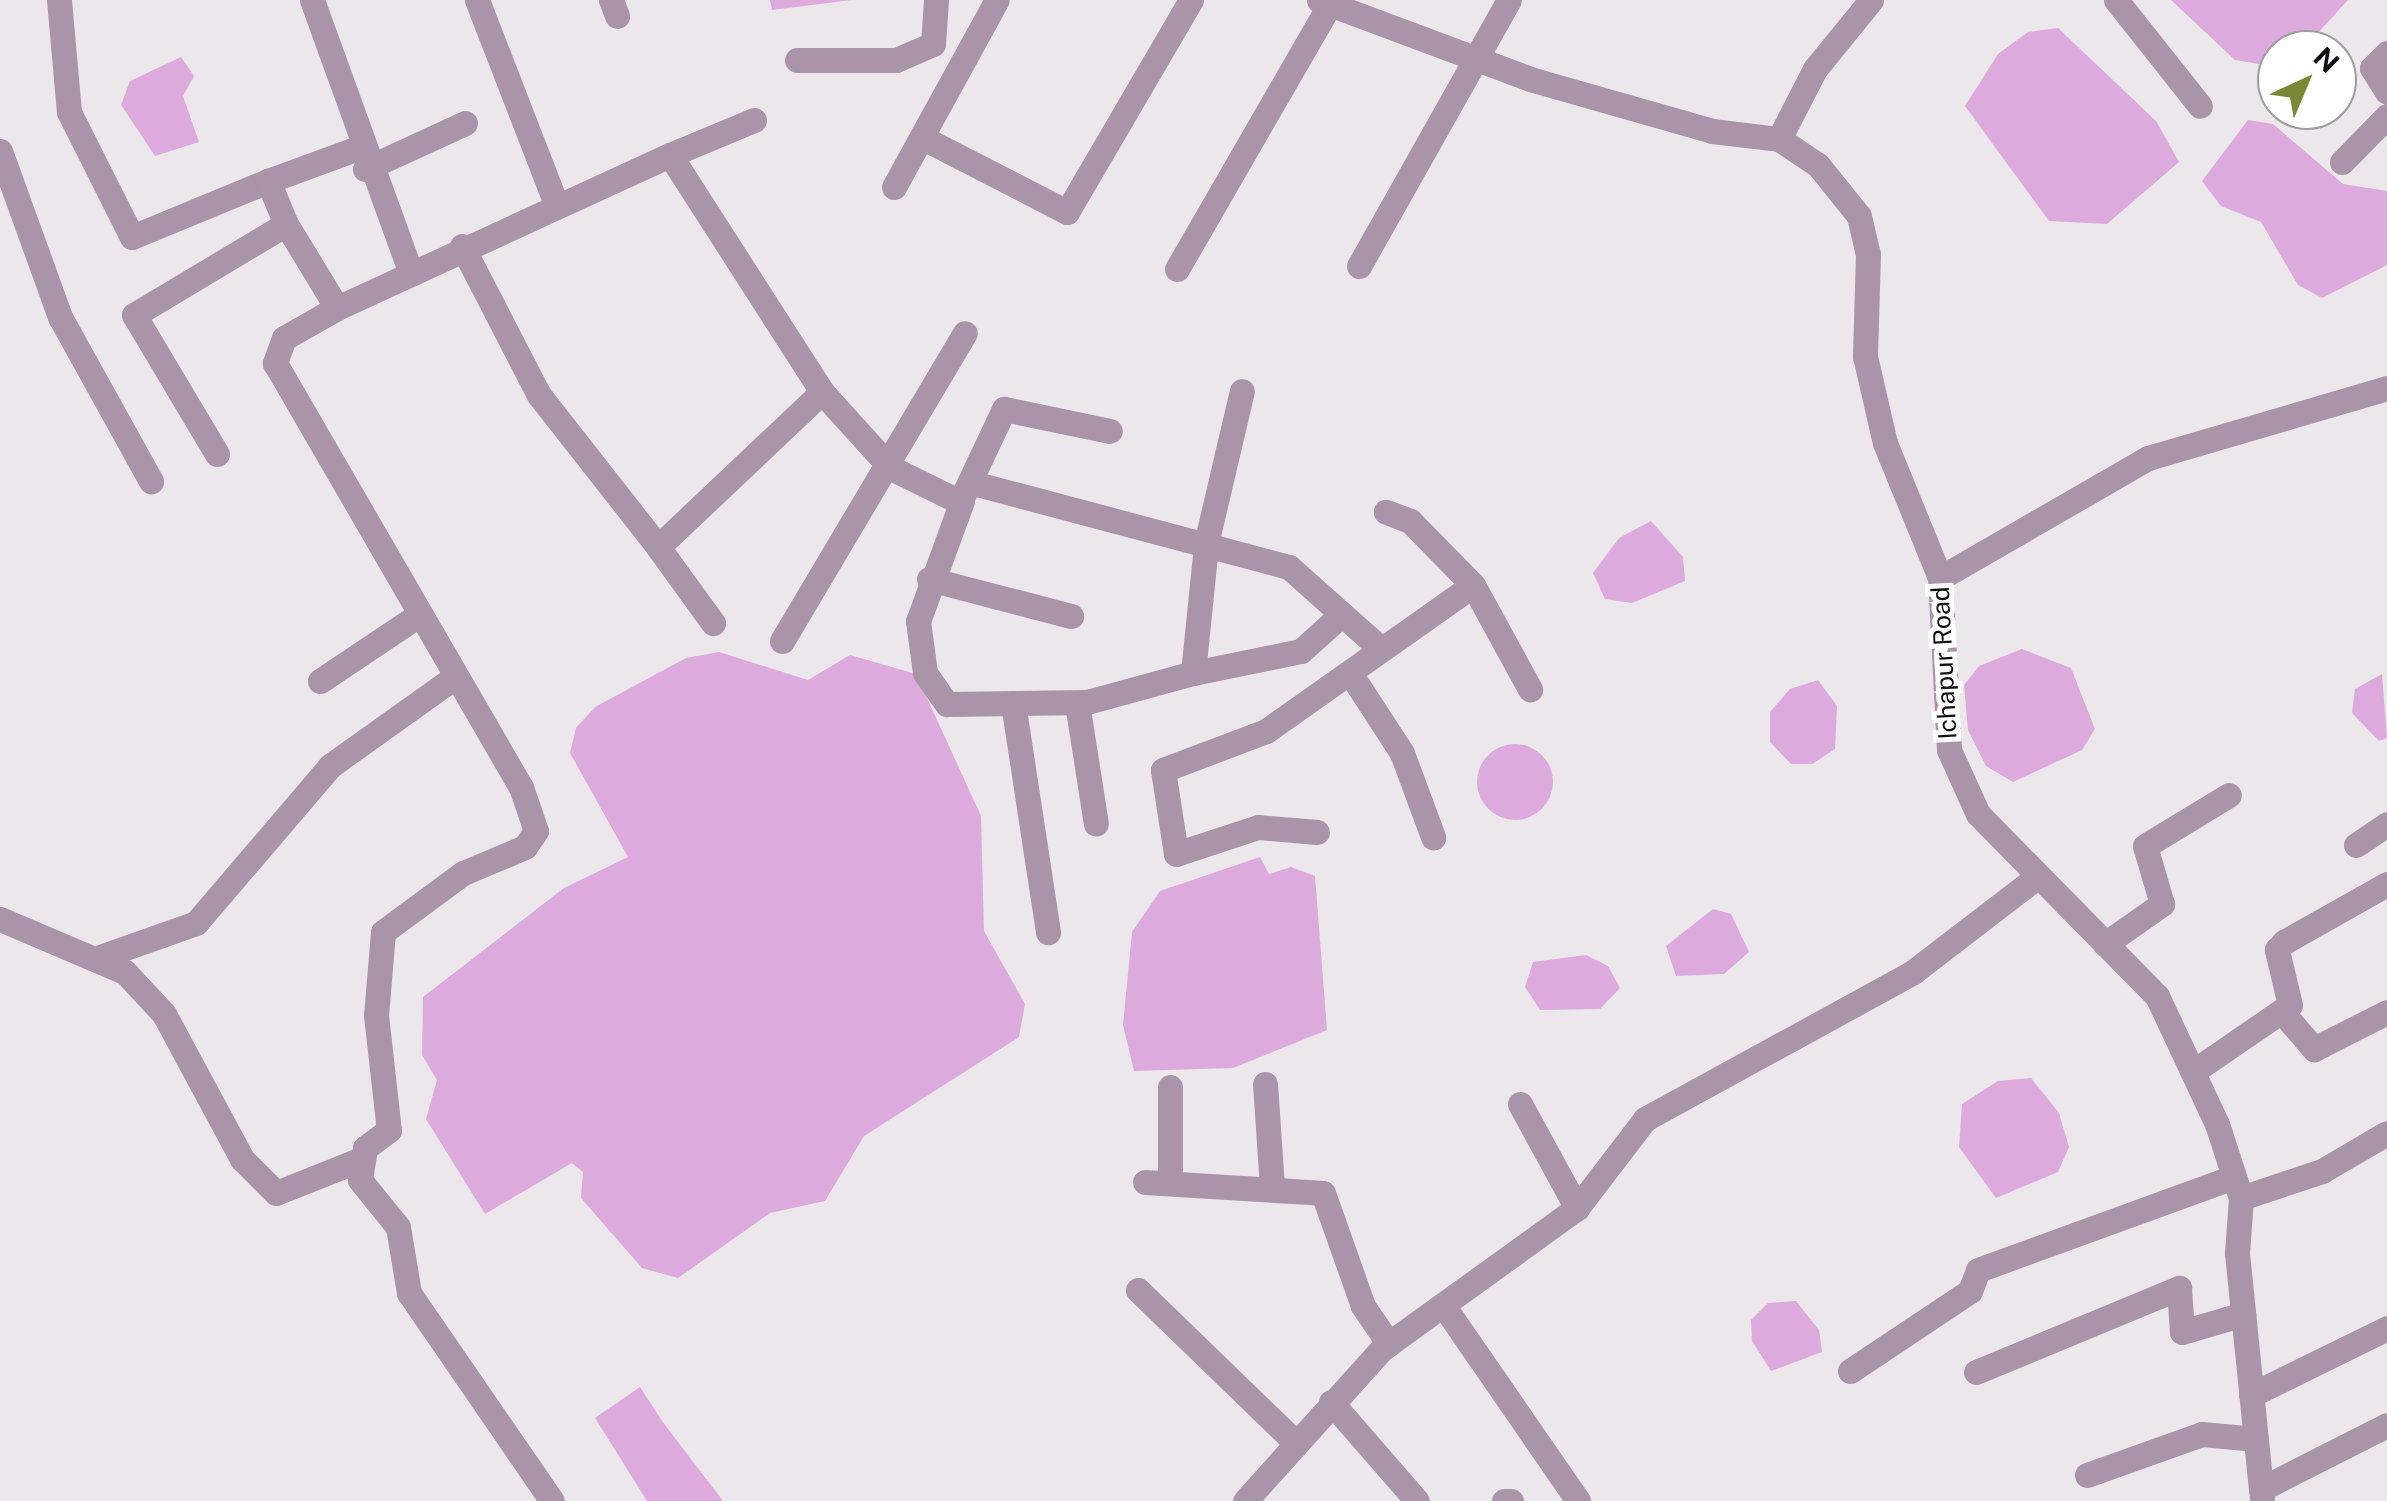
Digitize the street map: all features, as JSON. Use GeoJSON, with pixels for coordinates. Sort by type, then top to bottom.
{"type":"FeatureCollection","features":[{"type":"Feature","properties":{"kind":"street"},"geometry":{"type":"LineString","coordinates":[[59,0],[69,112],[132,236],[268,181],[363,158],[465,123]]}},
{"type":"Feature","properties":{"kind":"street"},"geometry":{"type":"LineString","coordinates":[[312,0],[363,158],[410,271]]}},
{"type":"Feature","properties":{"kind":"street"},"geometry":{"type":"LineString","coordinates":[[476,0],[556,204]]}},
{"type":"Feature","properties":{"kind":"street"},"geometry":{"type":"LineString","coordinates":[[797,60],[896,60],[933,44],[936,0]]}},
{"type":"Feature","properties":{"kind":"street"},"geometry":{"type":"LineString","coordinates":[[894,187],[997,0]]}},
{"type":"Feature","properties":{"kind":"street"},"geometry":{"type":"LineString","coordinates":[[923,138],[1067,212],[1191,0]]}},
{"type":"Feature","properties":{"kind":"street"},"geometry":{"type":"LineString","coordinates":[[1360,266],[1509,0]]}},
{"type":"Feature","properties":{"kind":"street"},"geometry":{"type":"LineString","coordinates":[[1780,139],[1815,69],[1870,0]]}},
{"type":"Feature","properties":{"kind":"street"},"geometry":{"type":"LineString","coordinates":[[2116,0],[2200,106]]}},
{"type":"Feature","properties":{"kind":"street"},"geometry":{"type":"LineString","coordinates":[[1177,269],[1324,2]]}},
{"type":"Feature","properties":{"kind":"street","name":"Ichapur Road"},"geometry":{"type":"LineString","coordinates":[[1324,2],[1474,57],[1712,131],[1780,139],[1818,165],[1859,216],[1868,254],[1865,356],[1881,426],[1940,578],[1949,750],[1978,814],[2034,878],[2157,996],[2194,1070],[2238,1188],[2243,1314],[2261,1495]]}},
{"type":"Feature","properties":{"kind":"street"},"geometry":{"type":"LineString","coordinates":[[2387,53],[2372,68],[2387,92]]}},
{"type":"Feature","properties":{"kind":"street"},"geometry":{"type":"LineString","coordinates":[[2342,162],[2387,116]]}},
{"type":"Feature","properties":{"kind":"street"},"geometry":{"type":"LineString","coordinates":[[0,918],[100,957],[164,1014],[242,1160],[276,1193],[357,1161],[388,1130],[376,1015],[382,932],[463,873],[525,848],[536,832],[521,787],[417,616],[275,363],[284,338],[462,246],[754,120]]}},
{"type":"Feature","properties":{"kind":"street"},"geometry":{"type":"LineString","coordinates":[[0,151],[60,317],[151,481]]}},
{"type":"Feature","properties":{"kind":"street"},"geometry":{"type":"LineString","coordinates":[[670,156],[822,392],[891,468],[967,492],[1206,544],[1289,567],[1380,648]]}},
{"type":"Feature","properties":{"kind":"street"},"geometry":{"type":"LineString","coordinates":[[268,181],[286,224],[337,308]]}},
{"type":"Feature","properties":{"kind":"street"},"geometry":{"type":"LineString","coordinates":[[217,454],[134,316],[286,224]]}},
{"type":"Feature","properties":{"kind":"street"},"geometry":{"type":"LineString","coordinates":[[462,246],[539,395],[713,623]]}},
{"type":"Feature","properties":{"kind":"street"},"geometry":{"type":"LineString","coordinates":[[782,642],[891,468],[966,333]]}},
{"type":"Feature","properties":{"kind":"street"},"geometry":{"type":"LineString","coordinates":[[1940,578],[2148,458],[2387,388]]}},
{"type":"Feature","properties":{"kind":"street"},"geometry":{"type":"LineString","coordinates":[[1192,673],[1206,544],[1242,390]]}},
{"type":"Feature","properties":{"kind":"street"},"geometry":{"type":"LineString","coordinates":[[658,547],[822,392]]}},
{"type":"Feature","properties":{"kind":"street"},"geometry":{"type":"LineString","coordinates":[[1110,431],[1004,409],[928,579],[918,621],[925,673],[946,704],[1077,703],[1192,673],[1301,651],[1342,614]]}},
{"type":"Feature","properties":{"kind":"street"},"geometry":{"type":"LineString","coordinates":[[1386,512],[1410,521],[1474,585],[1530,689]]}},
{"type":"Feature","properties":{"kind":"street"},"geometry":{"type":"LineString","coordinates":[[928,579],[1071,616]]}},
{"type":"Feature","properties":{"kind":"street"},"geometry":{"type":"LineString","coordinates":[[1318,832],[1258,827],[1176,854],[1163,770],[1266,731],[1474,585]]}},
{"type":"Feature","properties":{"kind":"street"},"geometry":{"type":"LineString","coordinates":[[320,681],[417,616]]}},
{"type":"Feature","properties":{"kind":"street"},"geometry":{"type":"LineString","coordinates":[[1350,673],[1402,753],[1433,837]]}},
{"type":"Feature","properties":{"kind":"street"},"geometry":{"type":"LineString","coordinates":[[100,957],[196,923],[330,766],[455,677]]}},
{"type":"Feature","properties":{"kind":"street"},"geometry":{"type":"LineString","coordinates":[[1013,703],[1048,932]]}},
{"type":"Feature","properties":{"kind":"street"},"geometry":{"type":"LineString","coordinates":[[1077,703],[1096,824]]}},
{"type":"Feature","properties":{"kind":"street"},"geometry":{"type":"LineString","coordinates":[[2105,944],[2162,904],[2145,846],[2229,795]]}},
{"type":"Feature","properties":{"kind":"street"},"geometry":{"type":"LineString","coordinates":[[2356,845],[2387,824]]}},
{"type":"Feature","properties":{"kind":"street"},"geometry":{"type":"LineString","coordinates":[[1245,1501],[1332,1402],[1390,1344],[1577,1208],[1644,1119],[1913,972],[2034,878]]}},
{"type":"Feature","properties":{"kind":"street"},"geometry":{"type":"LineString","coordinates":[[2194,1070],[2283,1012],[2292,990],[2277,950],[2387,884]]}},
{"type":"Feature","properties":{"kind":"street"},"geometry":{"type":"LineString","coordinates":[[2283,1012],[2314,1049],[2387,1012]]}},
{"type":"Feature","properties":{"kind":"street"},"geometry":{"type":"LineString","coordinates":[[1265,1084],[1272,1188]]}},
{"type":"Feature","properties":{"kind":"street"},"geometry":{"type":"LineString","coordinates":[[1170,1086],[1158,1183],[1272,1188],[1328,1197],[1364,1306],[1390,1344]]}},
{"type":"Feature","properties":{"kind":"street"},"geometry":{"type":"LineString","coordinates":[[1520,1104],[1577,1208]]}},
{"type":"Feature","properties":{"kind":"street"},"geometry":{"type":"LineString","coordinates":[[1850,1371],[1970,1291],[1978,1270],[2238,1188],[2322,1170],[2387,1133]]}},
{"type":"Feature","properties":{"kind":"street"},"geometry":{"type":"LineString","coordinates":[[357,1161],[360,1180],[407,1247],[409,1292],[552,1501]]}},
{"type":"Feature","properties":{"kind":"street"},"geometry":{"type":"LineString","coordinates":[[1976,1372],[2179,1288],[2182,1332],[2243,1314]]}},
{"type":"Feature","properties":{"kind":"street"},"geometry":{"type":"LineString","coordinates":[[1138,1290],[1296,1443]]}},
{"type":"Feature","properties":{"kind":"street"},"geometry":{"type":"LineString","coordinates":[[1443,1305],[1578,1501]]}},
{"type":"Feature","properties":{"kind":"street"},"geometry":{"type":"LineString","coordinates":[[2252,1395],[2387,1328]]}},
{"type":"Feature","properties":{"kind":"street"},"geometry":{"type":"LineString","coordinates":[[1332,1402],[1413,1500]]}},
{"type":"Feature","properties":{"kind":"street"},"geometry":{"type":"LineString","coordinates":[[2261,1495],[2387,1425]]}},
{"type":"Feature","properties":{"kind":"street"},"geometry":{"type":"LineString","coordinates":[[2087,1475],[2202,1434],[2256,1439]]}},
{"type":"Feature","properties":{"kind":"shaded area"},"geometry":{"type":"Polygon","coordinates":[[[770,0],[852,0],[772,10],[770,0]]]}},
{"type":"Feature","properties":{"kind":"shaded area"},"geometry":{"type":"Polygon","coordinates":[[[2171,0],[2348,0],[2321,30],[2257,30],[2257,64],[2235,60],[2171,0]]]}},
{"type":"Feature","properties":{"kind":"shaded area"},"geometry":{"type":"Polygon","coordinates":[[[2058,28],[2156,121],[2179,162],[2107,224],[2049,221],[1965,106],[1998,54],[2028,32],[2058,28]]]}},
{"type":"Feature","properties":{"kind":"shaded area"},"geometry":{"type":"Polygon","coordinates":[[[181,57],[194,76],[183,96],[199,142],[155,156],[121,105],[130,81],[181,57]]]}},
{"type":"Feature","properties":{"kind":"shaded area"},"geometry":{"type":"Polygon","coordinates":[[[2248,120],[2257,121],[2257,130],[2280,130],[2343,184],[2387,191],[2387,265],[2322,298],[2298,285],[2261,222],[2221,206],[2202,181],[2248,120]]]}},
{"type":"Feature","properties":{"kind":"shaded area"},"geometry":{"type":"Polygon","coordinates":[[[1651,521],[1683,557],[1685,581],[1632,603],[1605,599],[1593,573],[1619,538],[1651,521]]]}},
{"type":"Feature","properties":{"kind":"shaded area"},"geometry":{"type":"Polygon","coordinates":[[[2022,649],[2071,668],[2095,729],[2082,750],[2013,782],[1986,766],[1968,730],[1964,685],[1979,666],[2022,649]]]}},
{"type":"Feature","properties":{"kind":"shaded area"},"geometry":{"type":"Polygon","coordinates":[[[719,652],[808,680],[850,655],[916,674],[981,816],[984,931],[1025,1004],[1019,1037],[864,1136],[825,1201],[770,1213],[678,1278],[642,1268],[581,1198],[583,1172],[572,1163],[485,1214],[426,1119],[437,1080],[422,1055],[423,997],[564,888],[628,857],[570,753],[576,728],[595,707],[686,658],[719,652]]]}},
{"type":"Feature","properties":{"kind":"shaded area"},"geometry":{"type":"Polygon","coordinates":[[[2382,674],[2387,738],[2379,741],[2352,713],[2355,689],[2382,674]]]}},
{"type":"Feature","properties":{"kind":"shaded area"},"geometry":{"type":"Polygon","coordinates":[[[1818,680],[1837,706],[1835,749],[1812,764],[1791,764],[1770,742],[1770,712],[1790,689],[1818,680]]]}},
{"type":"Feature","properties":{"kind":"shaded area"},"geometry":{"type":"Polygon","coordinates":[[[1515,744],[1542,755],[1553,782],[1542,809],[1515,820],[1488,809],[1477,782],[1488,755],[1515,744]]]}},
{"type":"Feature","properties":{"kind":"shaded area"},"geometry":{"type":"Polygon","coordinates":[[[1260,857],[1269,874],[1291,867],[1315,876],[1327,1030],[1233,1068],[1134,1071],[1123,1025],[1132,932],[1160,891],[1260,857]]]}},
{"type":"Feature","properties":{"kind":"shaded area"},"geometry":{"type":"Polygon","coordinates":[[[1713,909],[1731,914],[1749,952],[1724,974],[1676,976],[1666,946],[1713,909]]]}},
{"type":"Feature","properties":{"kind":"shaded area"},"geometry":{"type":"Polygon","coordinates":[[[1586,955],[1608,966],[1620,988],[1600,1009],[1540,1010],[1525,987],[1533,962],[1586,955]]]}},
{"type":"Feature","properties":{"kind":"shaded area"},"geometry":{"type":"Polygon","coordinates":[[[2031,1078],[2059,1113],[2069,1147],[2058,1172],[1996,1198],[1959,1147],[1962,1104],[1998,1081],[2031,1078]]]}},
{"type":"Feature","properties":{"kind":"shaded area"},"geometry":{"type":"Polygon","coordinates":[[[1796,1301],[1819,1330],[1822,1352],[1771,1371],[1752,1341],[1751,1320],[1768,1303],[1796,1301]]]}},
{"type":"Feature","properties":{"kind":"shaded area"},"geometry":{"type":"Polygon","coordinates":[[[640,1387],[723,1501],[647,1501],[595,1418],[640,1387]]]}}]}
